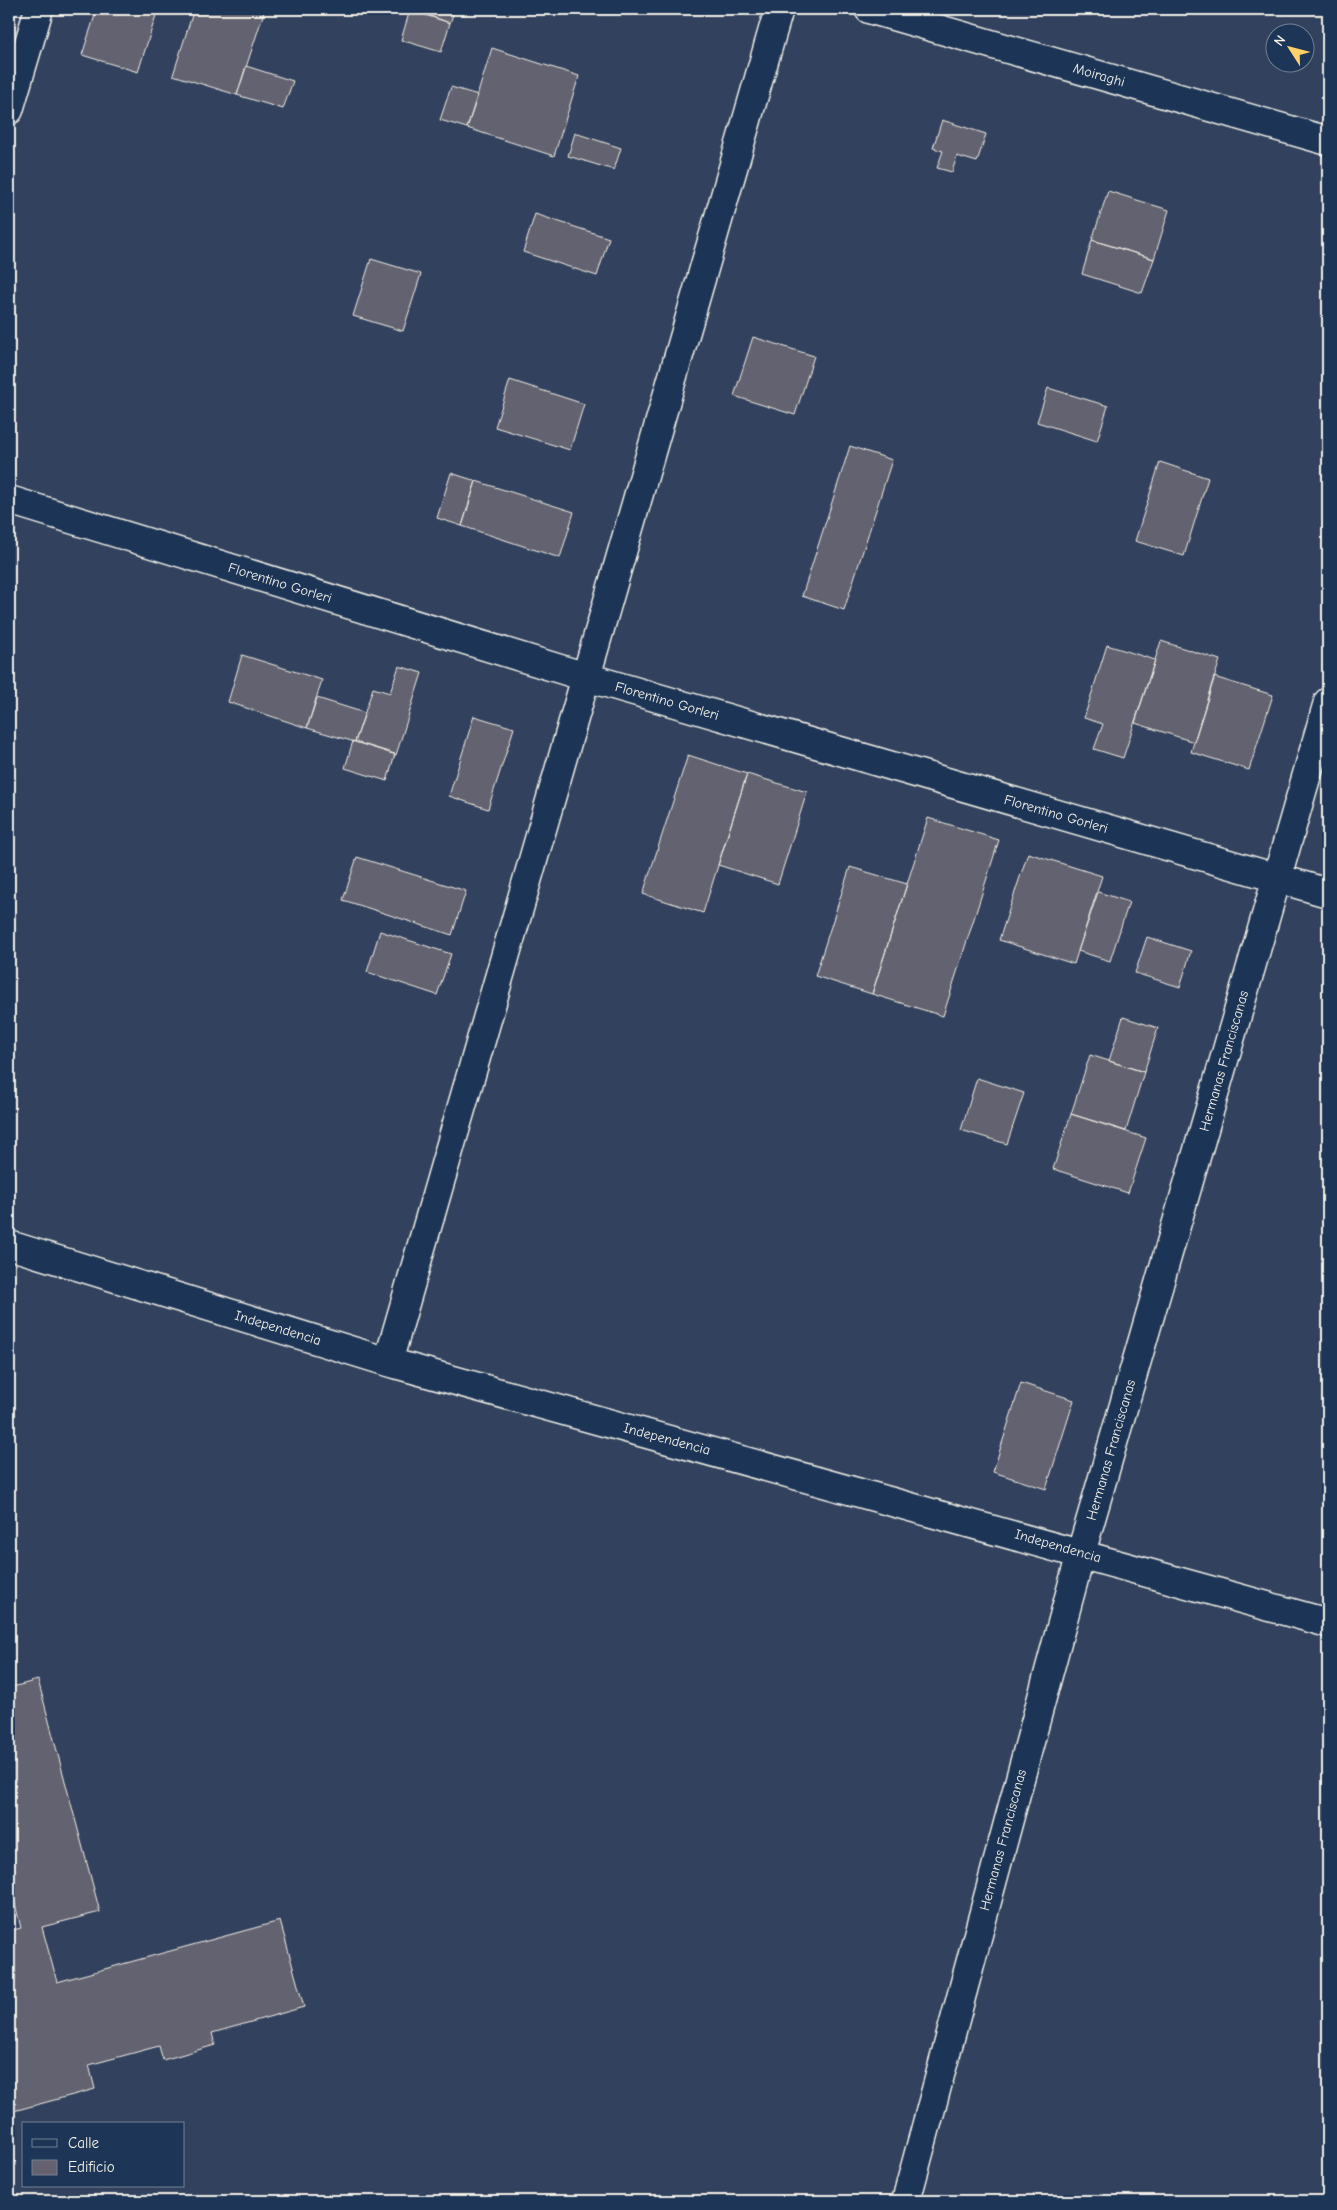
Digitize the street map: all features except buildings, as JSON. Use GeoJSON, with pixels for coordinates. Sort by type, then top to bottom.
{"type":"FeatureCollection","features":[{"type":"Feature","properties":{"kind":"street"},"geometry":{"type":"LineString","coordinates":[[9,110],[39,9]]}},
{"type":"Feature","properties":{"kind":"street"},"geometry":{"type":"LineString","coordinates":[[388,1362],[779,9]]}},
{"type":"Feature","properties":{"kind":"street","name":"Moiraghi"},"geometry":{"type":"LineString","coordinates":[[869,9],[1328,141]]}},
{"type":"Feature","properties":{"kind":"street","name":"Florentino Gorleri"},"geometry":{"type":"LineString","coordinates":[[9,500],[586,677],[1328,893]]}},
{"type":"Feature","properties":{"kind":"street","name":"Hermanas Franciscanas"},"geometry":{"type":"LineString","coordinates":[[906,2201],[1081,1553],[1328,702]]}},
{"type":"Feature","properties":{"kind":"street","name":"Independencia"},"geometry":{"type":"LineString","coordinates":[[9,1245],[388,1362],[1328,1623]]}}]}
